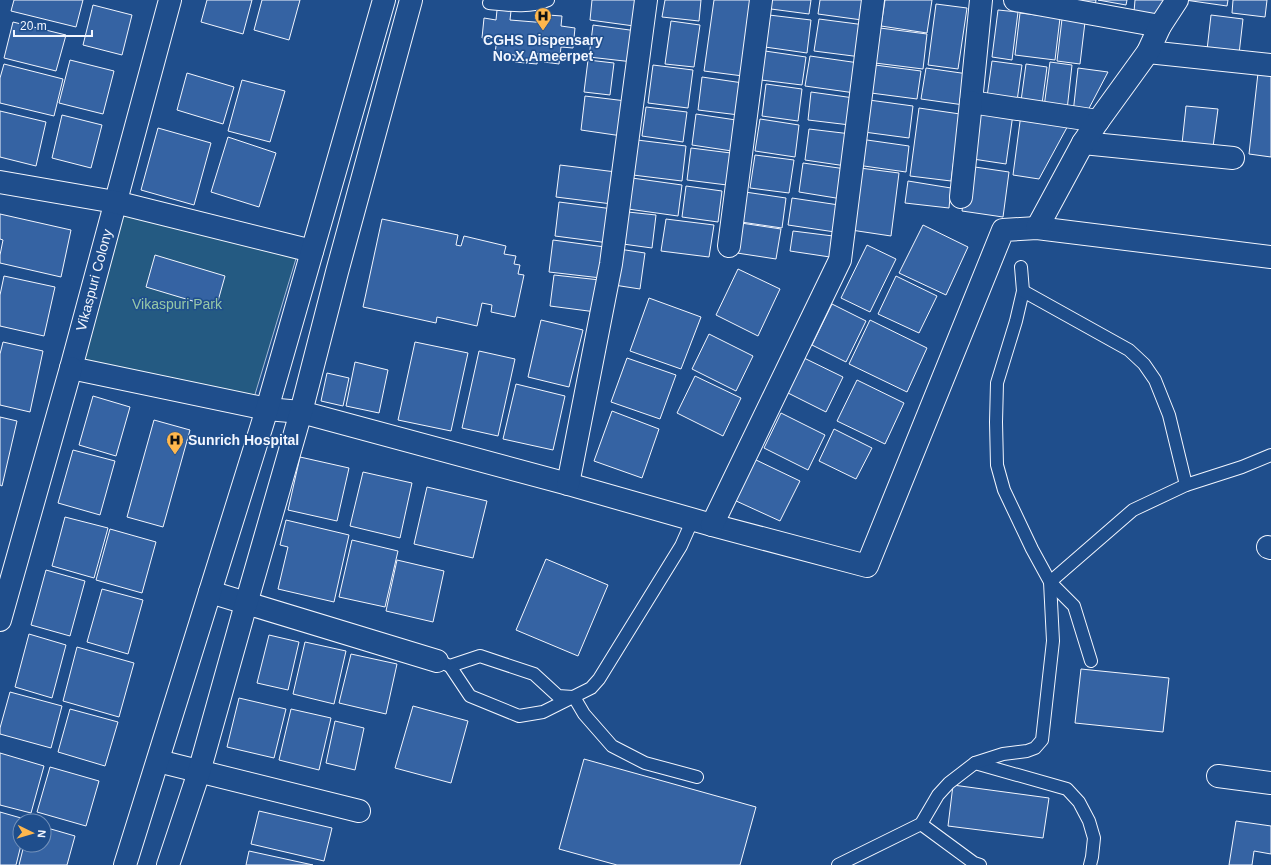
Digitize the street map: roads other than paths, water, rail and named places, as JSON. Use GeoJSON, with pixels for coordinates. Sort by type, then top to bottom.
{"type":"FeatureCollection","features":[{"type":"Feature","properties":{"kind":"street","name":"Vikaspuri Colony"},"geometry":{"type":"LineString","coordinates":[[0,620],[72,368],[170,0]]}},
{"type":"Feature","properties":{"kind":"street"},"geometry":{"type":"LineString","coordinates":[[125,865],[267,409],[384,0]]}},
{"type":"Feature","properties":{"kind":"street"},"geometry":{"type":"LineString","coordinates":[[168,865],[199,772],[301,412],[339,264],[411,0]]}},
{"type":"Feature","properties":{"kind":"street"},"geometry":{"type":"LineString","coordinates":[[568,484],[611,264],[646,0]]}},
{"type":"Feature","properties":{"kind":"street"},"geometry":{"type":"LineString","coordinates":[[728,246],[761,0]]}},
{"type":"Feature","properties":{"kind":"street"},"geometry":{"type":"LineString","coordinates":[[703,522],[840,260],[874,0]]}},
{"type":"Feature","properties":{"kind":"street"},"geometry":{"type":"LineString","coordinates":[[961,197],[981,0]]}},
{"type":"Feature","properties":{"kind":"street"},"geometry":{"type":"LineString","coordinates":[[1015,0],[1160,26]]}},
{"type":"Feature","properties":{"kind":"street"},"geometry":{"type":"LineString","coordinates":[[1037,228],[1084,143],[1098,121],[1148,52],[1160,26],[1178,0]]}},
{"type":"Feature","properties":{"kind":"street"},"geometry":{"type":"LineString","coordinates":[[1148,52],[1271,65]]}},
{"type":"Feature","properties":{"kind":"street"},"geometry":{"type":"LineString","coordinates":[[971,102],[1098,121]]}},
{"type":"Feature","properties":{"kind":"street"},"geometry":{"type":"LineString","coordinates":[[1084,143],[1232,158]]}},
{"type":"Feature","properties":{"kind":"street"},"geometry":{"type":"LineString","coordinates":[[0,182],[115,202],[312,251]]}},
{"type":"Feature","properties":{"kind":"street"},"geometry":{"type":"LineString","coordinates":[[72,368],[267,409],[301,412],[867,566],[1003,230],[1037,228],[1271,257]]}},
{"type":"Feature","properties":{"kind":"street"},"geometry":{"type":"LineString","coordinates":[[210,592],[444,664]]}},
{"type":"Feature","properties":{"kind":"street"},"geometry":{"type":"LineString","coordinates":[[158,761],[358,811]]}},
{"type":"Feature","properties":{"kind":"street"},"geometry":{"type":"LineString","coordinates":[[1218,776],[1271,783]]}},
{"type":"Feature","properties":{"kind":"lane"},"geometry":{"type":"LineString","coordinates":[[489,3],[515,6],[542,3],[548,0]]}},
{"type":"Feature","properties":{"kind":"lane"},"geometry":{"type":"LineString","coordinates":[[1021,268],[1023,291],[1016,321],[997,383],[997,465],[1004,490],[1032,549],[1050,582],[1074,606],[1091,661]]}},
{"type":"Feature","properties":{"kind":"lane"},"geometry":{"type":"LineString","coordinates":[[1023,291],[1129,350],[1144,364],[1155,380],[1170,415],[1186,485]]}},
{"type":"Feature","properties":{"kind":"lane"},"geometry":{"type":"LineString","coordinates":[[1050,582],[1133,510],[1186,485],[1242,467],[1271,455]]}},
{"type":"Feature","properties":{"kind":"lane"},"geometry":{"type":"LineString","coordinates":[[574,697],[558,696],[534,674],[480,656],[444,664],[470,696],[519,716],[543,712],[574,697],[591,688],[599,679],[680,546],[703,522]]}},
{"type":"Feature","properties":{"kind":"lane"},"geometry":{"type":"LineString","coordinates":[[838,865],[921,824],[938,795],[949,782],[975,763],[1003,754],[1027,751],[1035,748],[1042,740],[1053,641],[1050,582]]}},
{"type":"Feature","properties":{"kind":"lane"},"geometry":{"type":"LineString","coordinates":[[574,697],[584,714],[612,746],[645,763],[697,777]]}},
{"type":"Feature","properties":{"kind":"lane"},"geometry":{"type":"LineString","coordinates":[[975,763],[1067,789],[1080,802],[1089,821],[1094,838],[1090,865]]}},
{"type":"Feature","properties":{"kind":"lane"},"geometry":{"type":"LineString","coordinates":[[921,824],[974,863],[980,865]]}},
{"type":"Feature","properties":{"kind":"place","name":"CGHS Dispensary No.X,Ameerpet"},"geometry":{"type":"Point","coordinates":[543,31]}},
{"type":"Feature","properties":{"kind":"place","name":"Sunrich Hospital"},"geometry":{"type":"Point","coordinates":[175,455]}},
{"type":"Feature","properties":{"kind":"park label","name":"Vikaspuri Park"},"geometry":{"type":"Point","coordinates":[177,304]}}]}
